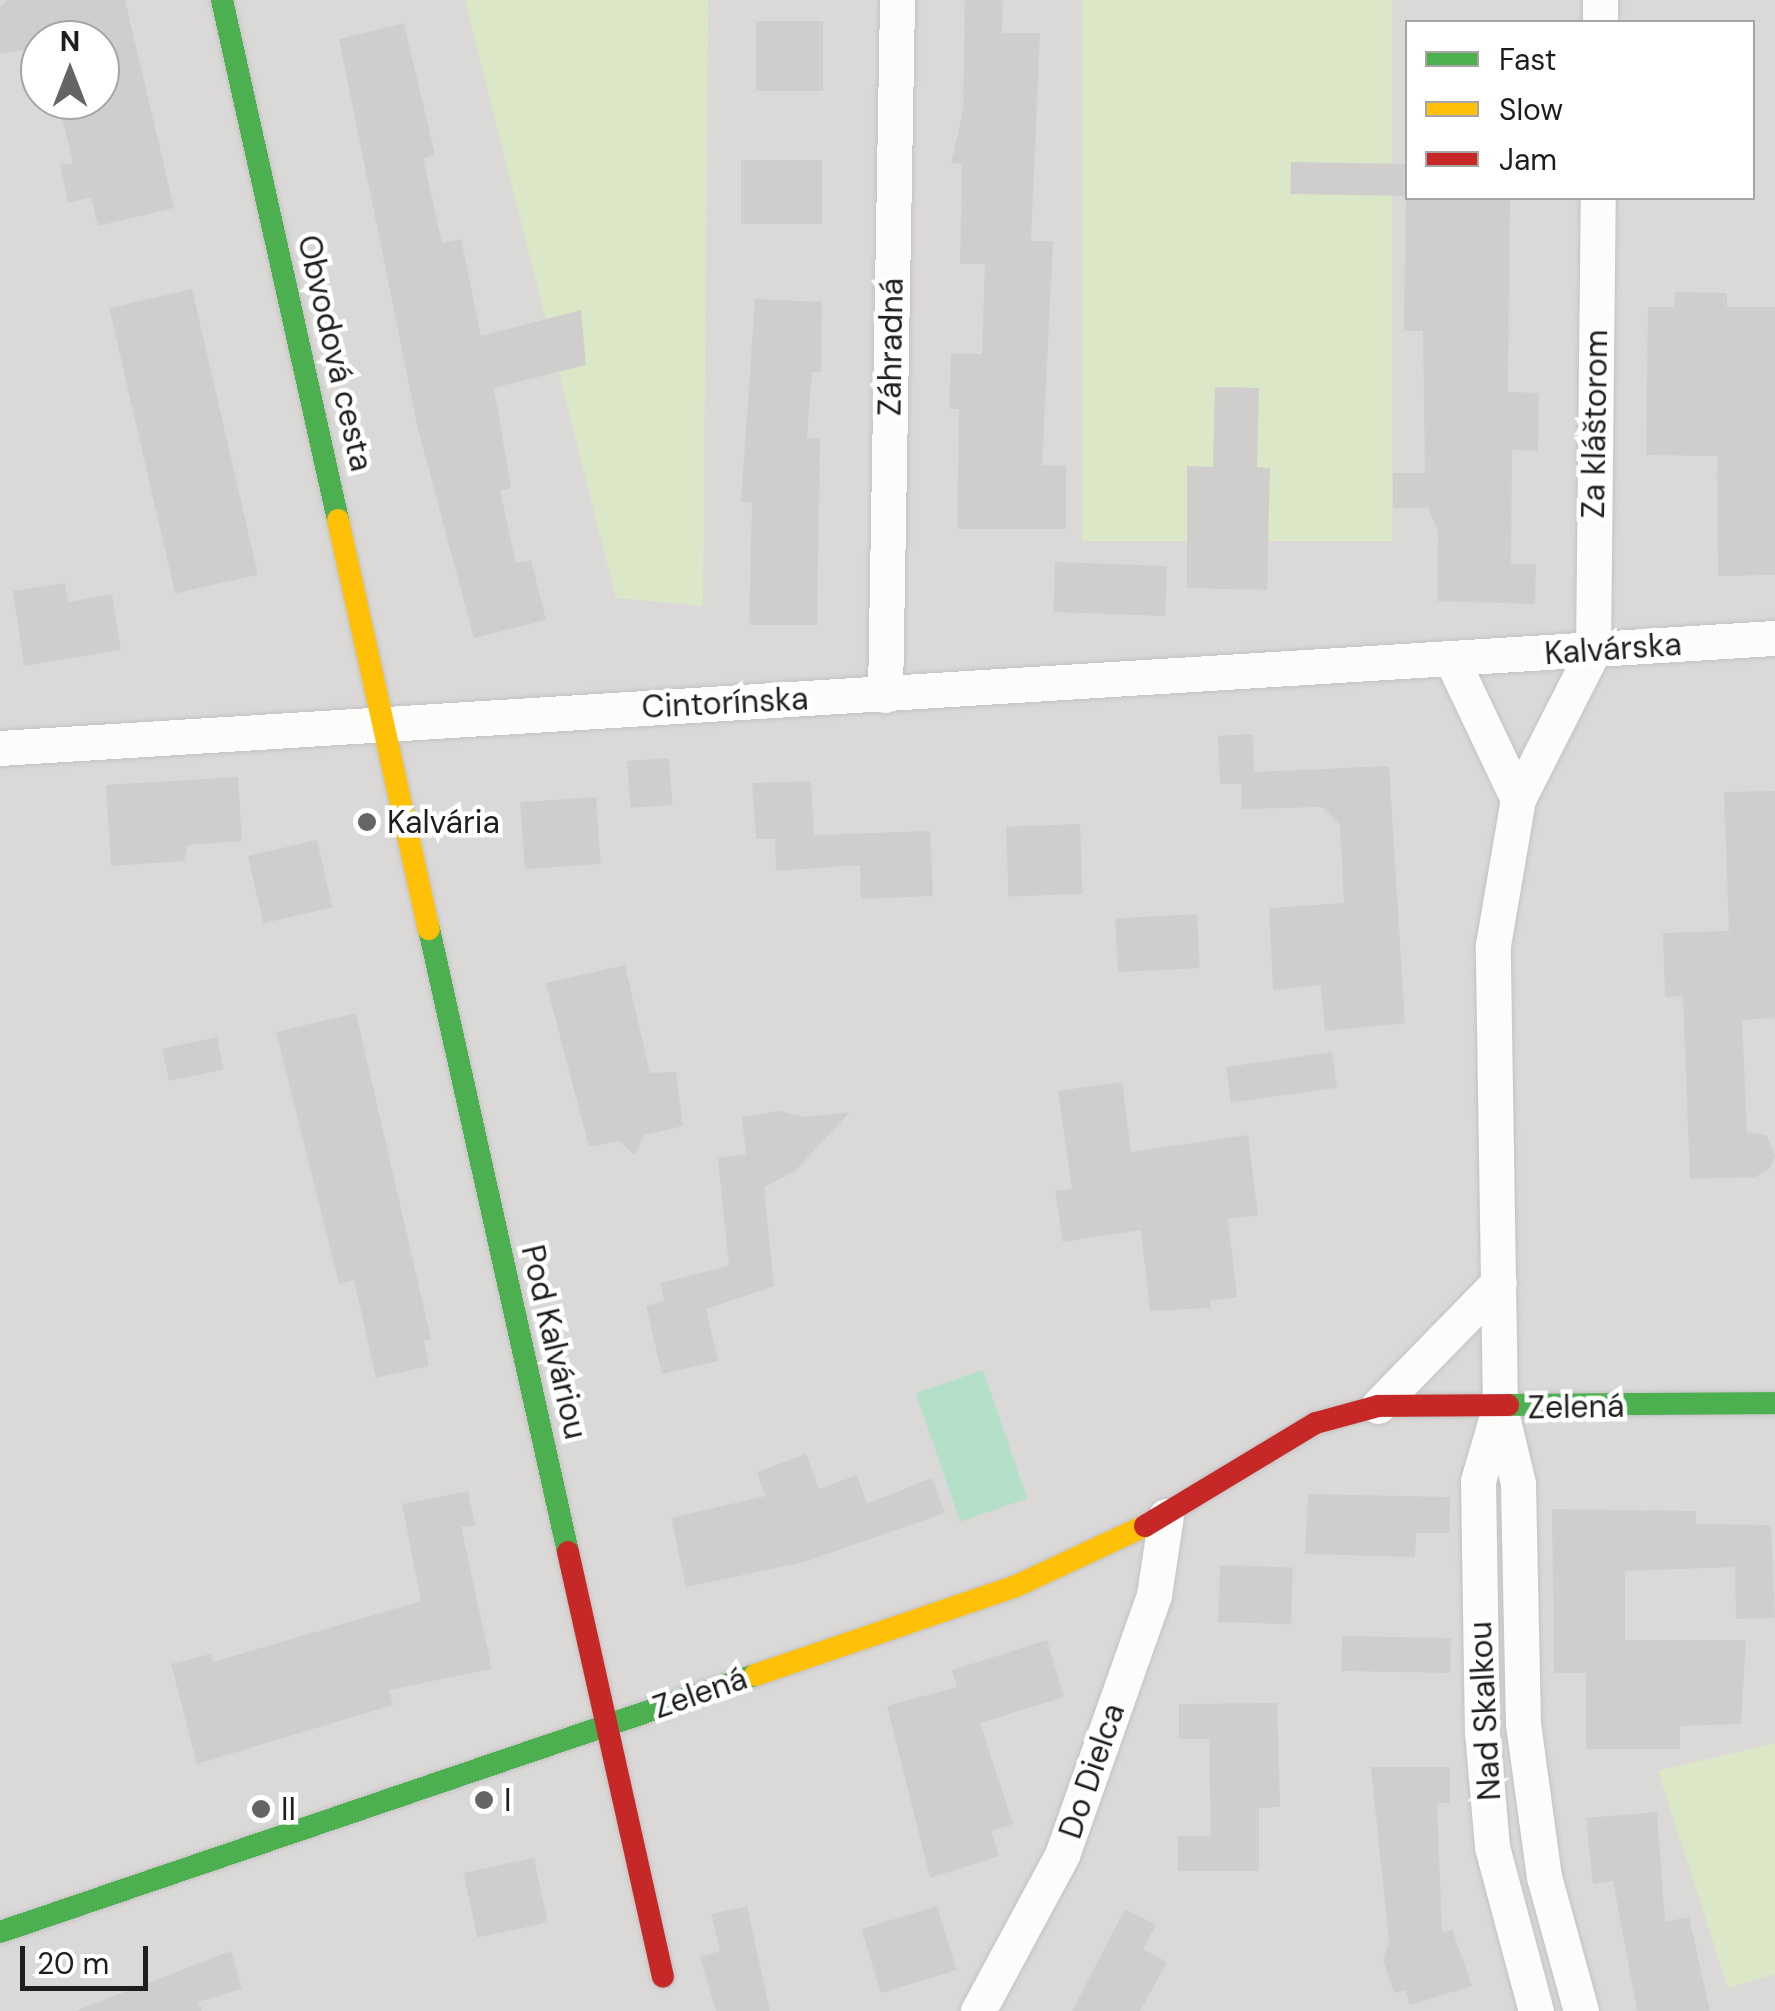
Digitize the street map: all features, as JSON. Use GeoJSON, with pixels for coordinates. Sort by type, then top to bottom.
{"type":"FeatureCollection","features":[{"type":"Feature","properties":{"kind":"street","name":"Obvodová cesta"},"geometry":{"type":"LineString","coordinates":[[222,0],[383,720]]}},
{"type":"Feature","properties":{"kind":"street","name":"Záhradná"},"geometry":{"type":"LineString","coordinates":[[885,694],[896,0]]}},
{"type":"Feature","properties":{"kind":"street","name":"Za kláštorom"},"geometry":{"type":"LineString","coordinates":[[1593,651],[1598,200]]}},
{"type":"Feature","properties":{"kind":"street","name":"Kalvárska"},"geometry":{"type":"LineString","coordinates":[[1451,658],[1775,638]]}},
{"type":"Feature","properties":{"kind":"street","name":"Nad Skalkou"},"geometry":{"type":"LineString","coordinates":[[1582,2011],[1544,1877],[1523,1724],[1518,1483],[1500,1408],[1493,945],[1518,799],[1593,651]]}},
{"type":"Feature","properties":{"kind":"street","name":"Cintorínska"},"geometry":{"type":"LineString","coordinates":[[0,748],[383,720],[885,694],[1451,658]]}},
{"type":"Feature","properties":{"kind":"street"},"geometry":{"type":"LineString","coordinates":[[1451,658],[1518,799]]}},
{"type":"Feature","properties":{"kind":"street","name":"Pod Kalváriou"},"geometry":{"type":"LineString","coordinates":[[383,720],[663,1977]]}},
{"type":"Feature","properties":{"kind":"street","name":"Zelená"},"geometry":{"type":"LineString","coordinates":[[1378,1406],[1499,1282]]}},
{"type":"Feature","properties":{"kind":"street","name":"Zelená"},"geometry":{"type":"LineString","coordinates":[[0,1932],[1014,1588],[1166,1516],[1263,1449],[1378,1406],[1775,1403]]}},
{"type":"Feature","properties":{"kind":"street","name":"Nad Skalkou"},"geometry":{"type":"LineString","coordinates":[[1500,1408],[1478,1481],[1482,1732],[1492,1847],[1536,2011]]}},
{"type":"Feature","properties":{"kind":"street","name":"Do Dielca"},"geometry":{"type":"LineString","coordinates":[[978,2011],[1062,1855],[1154,1594],[1166,1516]]}},
{"type":"Feature","properties":{"kind":"shaded area"},"geometry":{"type":"Polygon","coordinates":[[[0,0],[1775,0],[1775,2011],[0,2011],[0,0]]]}},
{"type":"Feature","properties":{"kind":"green space"},"geometry":{"type":"Polygon","coordinates":[[[465,0],[708,0],[703,606],[616,598],[465,0]]]}},
{"type":"Feature","properties":{"kind":"green space"},"geometry":{"type":"Polygon","coordinates":[[[1082,0],[1392,0],[1392,541],[1082,541],[1082,0]]]}},
{"type":"Feature","properties":{"kind":"green space"},"geometry":{"type":"Polygon","coordinates":[[[983,1370],[1027,1499],[960,1522],[916,1393],[983,1370]]]}},
{"type":"Feature","properties":{"kind":"green space"},"geometry":{"type":"Polygon","coordinates":[[[1775,1743],[1775,1974],[1728,1988],[1658,1771],[1775,1743]]]}},
{"type":"Feature","properties":{"kind":"building"},"geometry":{"type":"Polygon","coordinates":[[[7,0],[125,0],[174,208],[98,226],[91,197],[68,203],[60,165],[73,163],[63,120],[120,120],[120,20],[20,20],[20,50],[0,54],[0,7],[7,0]]]}},
{"type":"Feature","properties":{"kind":"building"},"geometry":{"type":"Polygon","coordinates":[[[965,0],[1003,0],[1002,33],[1040,33],[1031,241],[1053,241],[1042,465],[1066,466],[1066,529],[957,529],[959,409],[949,409],[951,354],[982,354],[985,264],[960,264],[962,164],[951,163],[963,111],[965,0]]]}},
{"type":"Feature","properties":{"kind":"building"},"geometry":{"type":"Polygon","coordinates":[[[756,21],[823,21],[823,91],[756,91],[756,21]]]}},
{"type":"Feature","properties":{"kind":"building"},"geometry":{"type":"Polygon","coordinates":[[[404,23],[435,155],[423,158],[442,243],[461,239],[481,336],[581,310],[586,365],[494,388],[511,488],[500,491],[516,563],[531,560],[546,620],[474,638],[418,429],[339,39],[404,23]]]}},
{"type":"Feature","properties":{"kind":"building"},"geometry":{"type":"Polygon","coordinates":[[[741,160],[822,160],[822,224],[741,224],[741,160]]]}},
{"type":"Feature","properties":{"kind":"building"},"geometry":{"type":"Polygon","coordinates":[[[1291,162],[1405,164],[1405,196],[1290,194],[1291,162]]]}},
{"type":"Feature","properties":{"kind":"building"},"geometry":{"type":"Polygon","coordinates":[[[1406,200],[1510,200],[1508,392],[1539,393],[1538,451],[1512,450],[1511,564],[1536,564],[1535,604],[1437,601],[1438,531],[1428,508],[1393,508],[1393,473],[1425,473],[1423,331],[1404,331],[1406,200]]]}},
{"type":"Feature","properties":{"kind":"building"},"geometry":{"type":"Polygon","coordinates":[[[192,289],[258,574],[175,594],[109,308],[192,289]]]}},
{"type":"Feature","properties":{"kind":"building"},"geometry":{"type":"Polygon","coordinates":[[[1675,292],[1727,293],[1727,307],[1775,307],[1775,575],[1718,576],[1717,456],[1646,455],[1648,307],[1674,307],[1675,292]]]}},
{"type":"Feature","properties":{"kind":"building"},"geometry":{"type":"Polygon","coordinates":[[[755,299],[822,302],[821,372],[812,372],[807,438],[820,439],[817,625],[749,625],[752,502],[741,502],[755,299]]]}},
{"type":"Feature","properties":{"kind":"building"},"geometry":{"type":"Polygon","coordinates":[[[1215,387],[1259,388],[1257,467],[1270,468],[1267,590],[1187,588],[1187,466],[1213,467],[1215,387]]]}},
{"type":"Feature","properties":{"kind":"building"},"geometry":{"type":"Polygon","coordinates":[[[1055,562],[1167,566],[1165,616],[1053,612],[1055,562]]]}},
{"type":"Feature","properties":{"kind":"building"},"geometry":{"type":"Polygon","coordinates":[[[65,583],[68,602],[112,594],[121,650],[24,666],[13,591],[65,583]]]}},
{"type":"Feature","properties":{"kind":"building"},"geometry":{"type":"Polygon","coordinates":[[[1253,734],[1254,772],[1389,766],[1405,1023],[1325,1031],[1321,985],[1273,990],[1269,908],[1344,903],[1340,825],[1322,807],[1242,809],[1241,784],[1220,784],[1218,736],[1253,734]]]}},
{"type":"Feature","properties":{"kind":"building"},"geometry":{"type":"Polygon","coordinates":[[[669,758],[672,805],[630,808],[627,761],[669,758]]]}},
{"type":"Feature","properties":{"kind":"building"},"geometry":{"type":"Polygon","coordinates":[[[238,777],[242,841],[188,845],[184,861],[111,866],[106,785],[238,777]]]}},
{"type":"Feature","properties":{"kind":"building"},"geometry":{"type":"Polygon","coordinates":[[[811,781],[814,835],[930,831],[933,896],[861,899],[860,865],[776,871],[775,839],[756,839],[752,783],[811,781]]]}},
{"type":"Feature","properties":{"kind":"building"},"geometry":{"type":"Polygon","coordinates":[[[1775,791],[1775,1018],[1742,1020],[1747,1132],[1767,1136],[1775,1155],[1771,1168],[1755,1177],[1690,1179],[1683,996],[1665,997],[1663,933],[1729,931],[1724,792],[1775,791]]]}},
{"type":"Feature","properties":{"kind":"building"},"geometry":{"type":"Polygon","coordinates":[[[596,797],[601,864],[525,869],[520,802],[596,797]]]}},
{"type":"Feature","properties":{"kind":"building"},"geometry":{"type":"Polygon","coordinates":[[[1080,824],[1082,894],[1008,897],[1006,827],[1080,824]]]}},
{"type":"Feature","properties":{"kind":"building"},"geometry":{"type":"Polygon","coordinates":[[[317,840],[333,907],[263,923],[248,856],[317,840]]]}},
{"type":"Feature","properties":{"kind":"building"},"geometry":{"type":"Polygon","coordinates":[[[1197,914],[1200,968],[1118,972],[1115,918],[1197,914]]]}},
{"type":"Feature","properties":{"kind":"building"},"geometry":{"type":"Polygon","coordinates":[[[625,965],[650,1073],[676,1072],[683,1126],[644,1135],[635,1156],[619,1141],[589,1147],[546,983],[625,965]]]}},
{"type":"Feature","properties":{"kind":"building"},"geometry":{"type":"Polygon","coordinates":[[[356,1013],[431,1339],[424,1341],[429,1366],[376,1378],[354,1280],[339,1284],[276,1032],[356,1013]]]}},
{"type":"Feature","properties":{"kind":"building"},"geometry":{"type":"Polygon","coordinates":[[[217,1037],[224,1069],[169,1081],[162,1049],[217,1037]]]}},
{"type":"Feature","properties":{"kind":"building"},"geometry":{"type":"Polygon","coordinates":[[[1332,1052],[1337,1088],[1231,1103],[1226,1067],[1332,1052]]]}},
{"type":"Feature","properties":{"kind":"building"},"geometry":{"type":"Polygon","coordinates":[[[1122,1082],[1131,1152],[1248,1135],[1258,1215],[1228,1219],[1237,1297],[1210,1301],[1211,1308],[1150,1311],[1141,1230],[1063,1242],[1055,1191],[1072,1189],[1058,1091],[1122,1082]]]}},
{"type":"Feature","properties":{"kind":"building"},"geometry":{"type":"Polygon","coordinates":[[[778,1111],[806,1117],[850,1112],[795,1171],[764,1187],[774,1286],[706,1309],[718,1361],[662,1374],[646,1306],[664,1301],[660,1283],[729,1266],[718,1158],[746,1154],[742,1117],[778,1111]]]}},
{"type":"Feature","properties":{"kind":"building"},"geometry":{"type":"Polygon","coordinates":[[[806,1454],[819,1489],[857,1475],[867,1504],[932,1478],[945,1513],[804,1562],[686,1587],[671,1518],[765,1496],[757,1472],[806,1454]]]}},
{"type":"Feature","properties":{"kind":"building"},"geometry":{"type":"Polygon","coordinates":[[[468,1491],[475,1525],[461,1527],[492,1669],[389,1690],[393,1705],[197,1764],[171,1664],[211,1654],[213,1662],[421,1601],[402,1504],[468,1491]]]}},
{"type":"Feature","properties":{"kind":"building"},"geometry":{"type":"Polygon","coordinates":[[[1308,1494],[1450,1497],[1450,1533],[1416,1533],[1415,1557],[1305,1554],[1308,1494]]]}},
{"type":"Feature","properties":{"kind":"building"},"geometry":{"type":"Polygon","coordinates":[[[1552,1509],[1696,1511],[1696,1524],[1771,1525],[1775,1618],[1736,1619],[1735,1567],[1625,1571],[1625,1640],[1746,1640],[1741,1724],[1680,1726],[1680,1749],[1586,1749],[1586,1673],[1554,1673],[1552,1509]]]}},
{"type":"Feature","properties":{"kind":"building"},"geometry":{"type":"Polygon","coordinates":[[[1220,1565],[1293,1568],[1291,1625],[1218,1622],[1220,1565]]]}},
{"type":"Feature","properties":{"kind":"building"},"geometry":{"type":"Polygon","coordinates":[[[1342,1636],[1451,1638],[1450,1673],[1341,1671],[1342,1636]]]}},
{"type":"Feature","properties":{"kind":"building"},"geometry":{"type":"Polygon","coordinates":[[[1047,1640],[1064,1697],[980,1723],[1013,1824],[991,1831],[999,1856],[930,1878],[887,1706],[957,1687],[952,1670],[1047,1640]]]}},
{"type":"Feature","properties":{"kind":"building"},"geometry":{"type":"Polygon","coordinates":[[[1277,1703],[1280,1807],[1259,1808],[1259,1871],[1178,1871],[1178,1836],[1211,1836],[1209,1739],[1179,1739],[1179,1704],[1277,1703]]]}},
{"type":"Feature","properties":{"kind":"building"},"geometry":{"type":"Polygon","coordinates":[[[1371,1767],[1450,1767],[1450,1803],[1437,1803],[1442,1933],[1452,1929],[1472,1986],[1410,2005],[1405,1990],[1394,1993],[1383,1960],[1389,1943],[1371,1767]]]}},
{"type":"Feature","properties":{"kind":"building"},"geometry":{"type":"Polygon","coordinates":[[[1657,1812],[1665,1922],[1689,1917],[1710,2011],[1637,2011],[1613,1881],[1593,1884],[1586,1818],[1657,1812]]]}},
{"type":"Feature","properties":{"kind":"building"},"geometry":{"type":"Polygon","coordinates":[[[534,1858],[548,1923],[477,1938],[464,1873],[534,1858]]]}},
{"type":"Feature","properties":{"kind":"building"},"geometry":{"type":"Polygon","coordinates":[[[747,1906],[770,2011],[716,2011],[700,1957],[720,1951],[711,1914],[747,1906]]]}},
{"type":"Feature","properties":{"kind":"building"},"geometry":{"type":"Polygon","coordinates":[[[937,1906],[957,1970],[881,1993],[861,1929],[937,1906]]]}},
{"type":"Feature","properties":{"kind":"building"},"geometry":{"type":"Polygon","coordinates":[[[1125,1909],[1156,1925],[1143,1949],[1167,1962],[1140,2011],[1072,2011],[1125,1909]]]}},
{"type":"Feature","properties":{"kind":"building"},"geometry":{"type":"Polygon","coordinates":[[[231,1951],[242,1989],[198,2002],[202,2011],[75,2011],[231,1951]]]}},
{"type":"Feature","properties":{"kind":"traffic: fast"},"geometry":{"type":"LineString","coordinates":[[222,0],[338,520]]}},
{"type":"Feature","properties":{"kind":"traffic: fast"},"geometry":{"type":"LineString","coordinates":[[429,929],[568,1552]]}},
{"type":"Feature","properties":{"kind":"traffic: fast"},"geometry":{"type":"LineString","coordinates":[[1508,1405],[1775,1403]]}},
{"type":"Feature","properties":{"kind":"traffic: fast"},"geometry":{"type":"LineString","coordinates":[[0,1932],[755,1675]]}},
{"type":"Feature","properties":{"kind":"traffic: slow"},"geometry":{"type":"LineString","coordinates":[[338,520],[429,929]]}},
{"type":"Feature","properties":{"kind":"traffic: slow"},"geometry":{"type":"LineString","coordinates":[[755,1675],[1014,1587],[1145,1526]]}},
{"type":"Feature","properties":{"kind":"traffic: jam"},"geometry":{"type":"LineString","coordinates":[[1145,1526],[1316,1423],[1378,1406],[1508,1405]]}},
{"type":"Feature","properties":{"kind":"traffic: jam"},"geometry":{"type":"LineString","coordinates":[[568,1552],[663,1977]]}},
{"type":"Feature","properties":{"kind":"place","name":"Kalvária"},"geometry":{"type":"Point","coordinates":[367,822]}},
{"type":"Feature","properties":{"kind":"place","name":"I"},"geometry":{"type":"Point","coordinates":[484,1800]}},
{"type":"Feature","properties":{"kind":"place","name":"II"},"geometry":{"type":"Point","coordinates":[261,1809]}}]}
